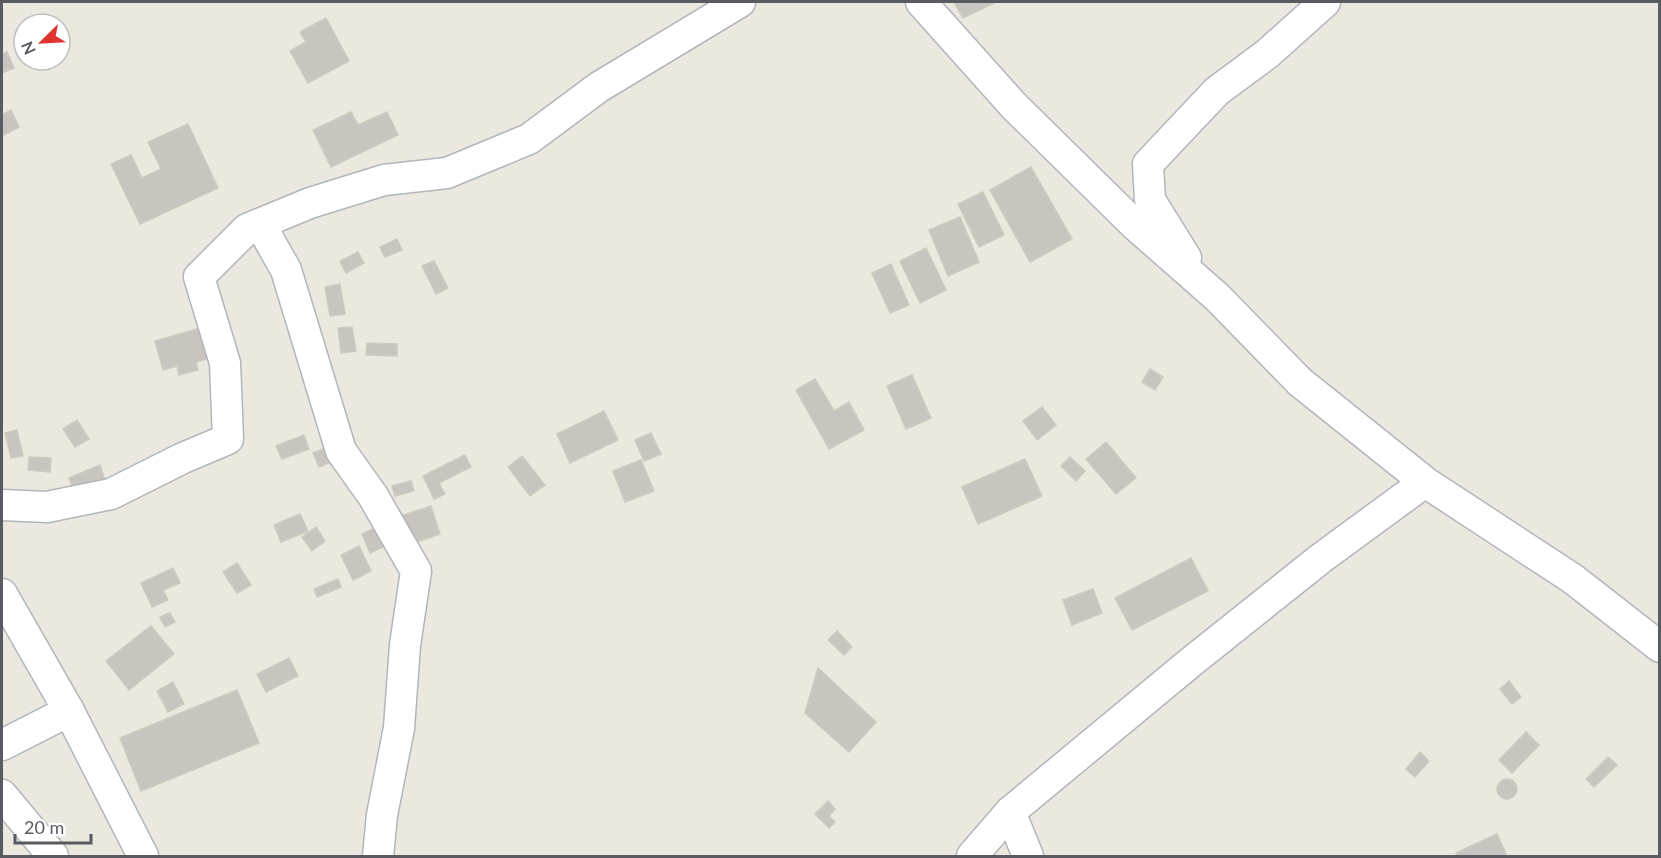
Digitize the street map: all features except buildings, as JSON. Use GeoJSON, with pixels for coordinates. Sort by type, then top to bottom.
{"type":"FeatureCollection","features":[{"type":"Feature","properties":{"kind":"street"},"geometry":{"type":"LineString","coordinates":[[2,505],[46,507],[111,494],[183,458],[228,439],[225,363],[200,277],[248,229],[310,202],[384,180],[447,173],[529,140],[599,87],[740,2]]}},
{"type":"Feature","properties":{"kind":"street"},"geometry":{"type":"LineString","coordinates":[[921,2],[1014,106],[1300,382],[1425,482],[1573,579],[1659,647]]}},
{"type":"Feature","properties":{"kind":"street"},"geometry":{"type":"LineString","coordinates":[[1200,283],[1150,200],[1148,164],[1217,91],[1267,54],[1325,2]]}},
{"type":"Feature","properties":{"kind":"street"},"geometry":{"type":"LineString","coordinates":[[260,224],[286,270],[341,451],[373,496],[416,571],[405,645],[399,728],[381,815],[378,856]]}},
{"type":"Feature","properties":{"kind":"street"},"geometry":{"type":"LineString","coordinates":[[972,856],[1010,812],[1320,559],[1425,482]]}},
{"type":"Feature","properties":{"kind":"street"},"geometry":{"type":"LineString","coordinates":[[2,594],[69,711],[142,856]]}},
{"type":"Feature","properties":{"kind":"street"},"geometry":{"type":"LineString","coordinates":[[2,745],[69,711]]}},
{"type":"Feature","properties":{"kind":"street"},"geometry":{"type":"LineString","coordinates":[[2,795],[54,856]]}},
{"type":"Feature","properties":{"kind":"street"},"geometry":{"type":"LineString","coordinates":[[1010,812],[1032,855]]}}]}
